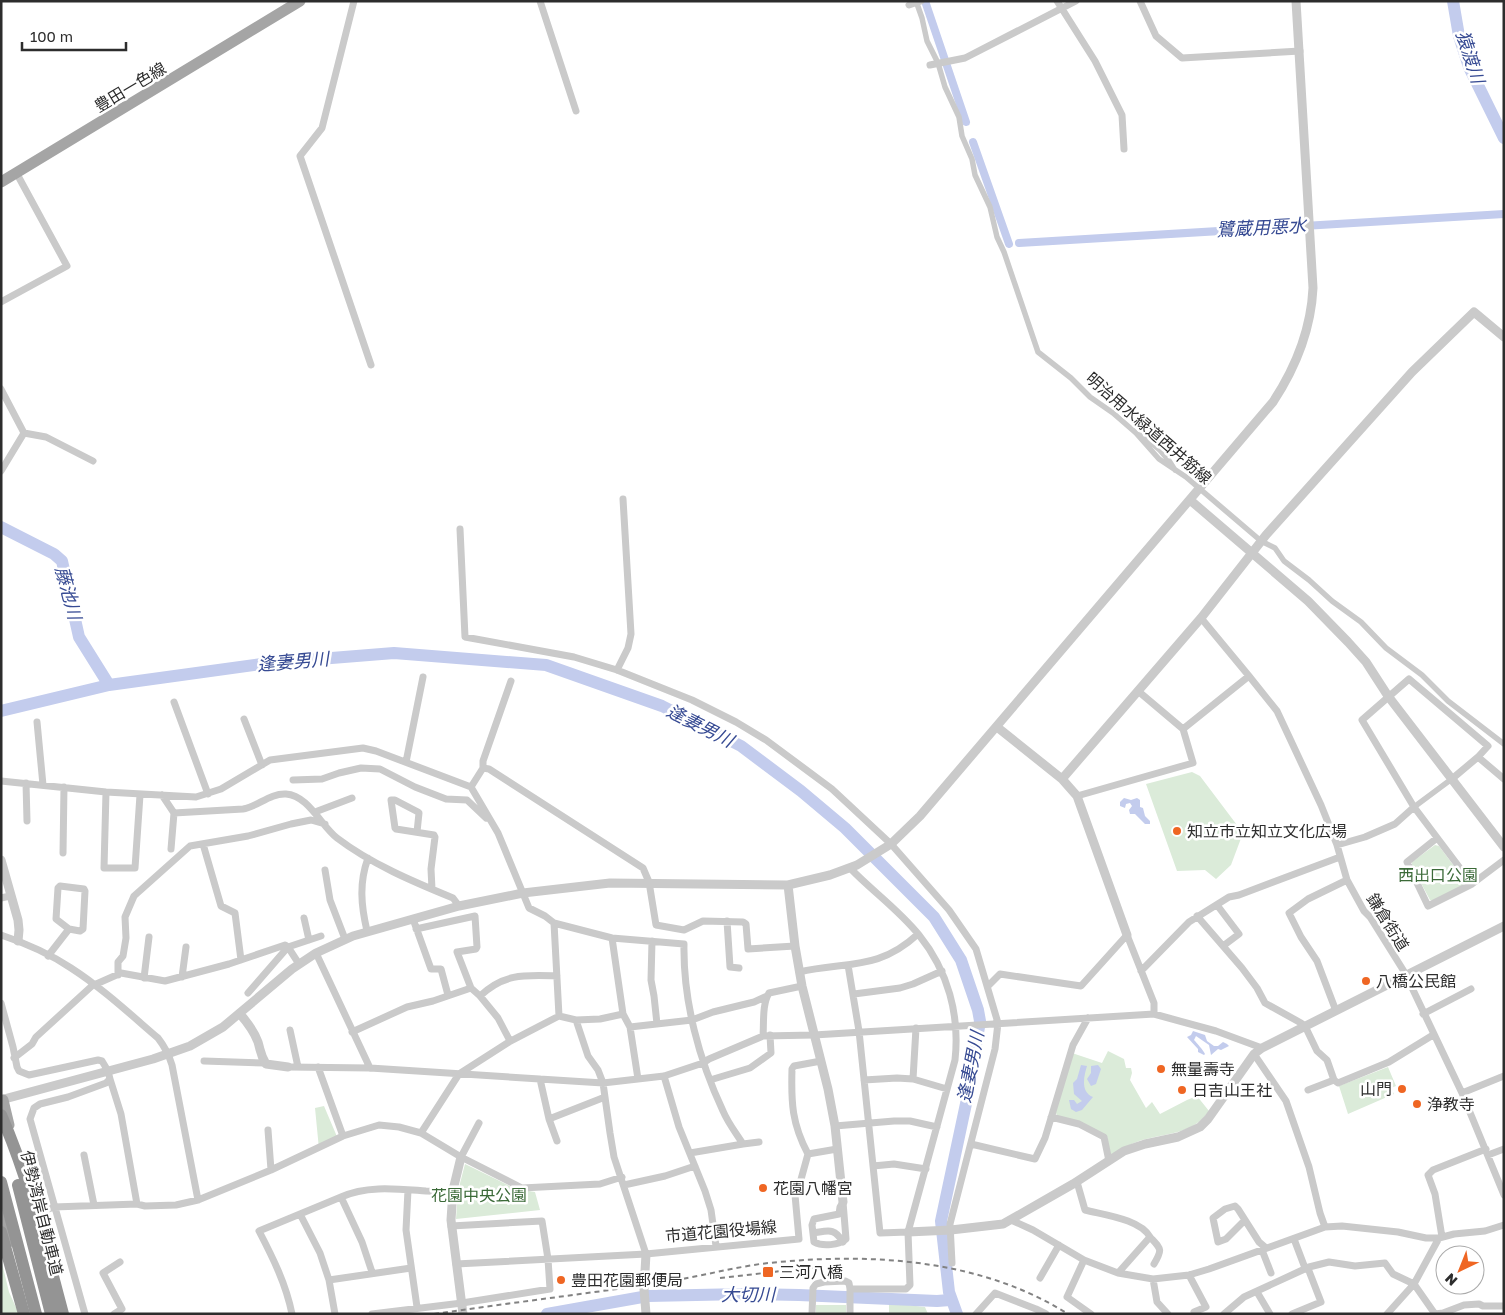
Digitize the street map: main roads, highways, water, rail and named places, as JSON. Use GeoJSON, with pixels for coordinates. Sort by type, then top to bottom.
{"type":"FeatureCollection","features":[{"type":"Feature","properties":{"kind":"highway"},"geometry":{"type":"LineString","coordinates":[[1,1115],[15,1146],[45,1247],[59,1314]]}},
{"type":"Feature","properties":{"kind":"highway","name":"伊勢湾岸自動車道"},"geometry":{"type":"LineString","coordinates":[[1,1120],[51,1314]]}},
{"type":"Feature","properties":{"kind":"highway","name":"伊勢湾岸自動車道"},"geometry":{"type":"LineString","coordinates":[[1,1182],[36,1314]]}},
{"type":"Feature","properties":{"kind":"highway"},"geometry":{"type":"LineString","coordinates":[[1,1232],[24,1314]]}},
{"type":"Feature","properties":{"kind":"main road","name":"豊田一色線"},"geometry":{"type":"LineString","coordinates":[[1,182],[300,1]]}},
{"type":"Feature","properties":{"kind":"main road"},"geometry":{"type":"LineString","coordinates":[[2,1101],[59,1314]]}},
{"type":"Feature","properties":{"kind":"main road"},"geometry":{"type":"LineString","coordinates":[[1,1215],[28,1314]]}},
{"type":"Feature","properties":{"kind":"main road"},"geometry":{"type":"LineString","coordinates":[[1,1242],[13,1290],[24,1314]]}},
{"type":"Feature","properties":{"kind":"water"},"geometry":{"type":"Polygon","coordinates":[[[1124,798],[1131,800],[1137,798],[1140,800],[1140,807],[1143,808],[1150,824],[1145,824],[1135,814],[1130,814],[1129,810],[1132,806],[1130,803],[1126,804],[1125,808],[1120,806],[1120,802],[1124,798]]]}},
{"type":"Feature","properties":{"kind":"water"},"geometry":{"type":"Polygon","coordinates":[[[1193,1031],[1205,1035],[1207,1041],[1214,1046],[1218,1046],[1223,1042],[1229,1046],[1221,1050],[1218,1049],[1211,1055],[1209,1045],[1196,1036],[1194,1040],[1204,1055],[1198,1052],[1198,1049],[1187,1037],[1193,1031]]]}},
{"type":"Feature","properties":{"kind":"water"},"geometry":{"type":"Polygon","coordinates":[[[1081,1065],[1087,1066],[1084,1083],[1086,1091],[1093,1097],[1082,1110],[1076,1112],[1071,1109],[1069,1100],[1074,1100],[1077,1104],[1082,1101],[1074,1094],[1073,1083],[1077,1079],[1081,1065]]]}},
{"type":"Feature","properties":{"kind":"water"},"geometry":{"type":"Polygon","coordinates":[[[1098,1065],[1101,1069],[1096,1084],[1091,1086],[1087,1079],[1091,1073],[1091,1066],[1098,1065]]]}},
{"type":"Feature","properties":{"kind":"waterway","name":"鷺蔵用悪水"},"geometry":{"type":"LineString","coordinates":[[925,1],[966,122]]}},
{"type":"Feature","properties":{"kind":"waterway","name":"猿渡川"},"geometry":{"type":"LineString","coordinates":[[1453,1],[1459,36],[1469,67],[1504,138]]}},
{"type":"Feature","properties":{"kind":"waterway","name":"鷺蔵用悪水"},"geometry":{"type":"LineString","coordinates":[[973,142],[1009,244]]}},
{"type":"Feature","properties":{"kind":"waterway","name":"鷺蔵用悪水"},"geometry":{"type":"LineString","coordinates":[[1019,243],[1504,214]]}},
{"type":"Feature","properties":{"kind":"waterway","name":"藤池川"},"geometry":{"type":"LineString","coordinates":[[1,527],[54,554],[62,561],[79,637],[109,685]]}},
{"type":"Feature","properties":{"kind":"waterway","name":"逢妻男川"},"geometry":{"type":"LineString","coordinates":[[1,711],[109,685],[269,663],[394,653],[546,665],[662,706],[741,746],[801,791],[845,828],[934,917],[961,960],[980,1021],[967,1099],[941,1221],[949,1292],[957,1314]]}},
{"type":"Feature","properties":{"kind":"waterway","name":"大切川"},"geometry":{"type":"LineString","coordinates":[[547,1314],[648,1296],[744,1294],[950,1300]]}},
{"type":"Feature","properties":{"kind":"railway"},"geometry":{"type":"LineString","coordinates":[[434,1314],[659,1283],[760,1264],[799,1260],[839,1259],[919,1263],[958,1270],[996,1280],[1033,1295],[1068,1314]]}},
{"type":"Feature","properties":{"kind":"railway"},"geometry":{"type":"LineString","coordinates":[[720,1278],[817,1267]]}},
{"type":"Feature","properties":{"kind":"place","name":"知立市立知立文化広場"},"geometry":{"type":"Point","coordinates":[1177,831]}},
{"type":"Feature","properties":{"kind":"place","name":"八橋公民館"},"geometry":{"type":"Point","coordinates":[1366,981]}},
{"type":"Feature","properties":{"kind":"place","name":"無量壽寺"},"geometry":{"type":"Point","coordinates":[1161,1069]}},
{"type":"Feature","properties":{"kind":"place","name":"山門"},"geometry":{"type":"Point","coordinates":[1402,1089]}},
{"type":"Feature","properties":{"kind":"place","name":"日吉山王社"},"geometry":{"type":"Point","coordinates":[1182,1090]}},
{"type":"Feature","properties":{"kind":"place","name":"浄教寺"},"geometry":{"type":"Point","coordinates":[1417,1104]}},
{"type":"Feature","properties":{"kind":"place","name":"花園八幡宮"},"geometry":{"type":"Point","coordinates":[763,1188]}},
{"type":"Feature","properties":{"kind":"place","name":"三河八橋"},"geometry":{"type":"Point","coordinates":[768,1272]}},
{"type":"Feature","properties":{"kind":"place","name":"豊田花園郵便局"},"geometry":{"type":"Point","coordinates":[561,1280]}},
{"type":"Feature","properties":{"kind":"park label","name":"西出口公園"},"geometry":{"type":"Point","coordinates":[1438,875]}},
{"type":"Feature","properties":{"kind":"park label","name":"花園中央公園"},"geometry":{"type":"Point","coordinates":[479,1195]}}]}
